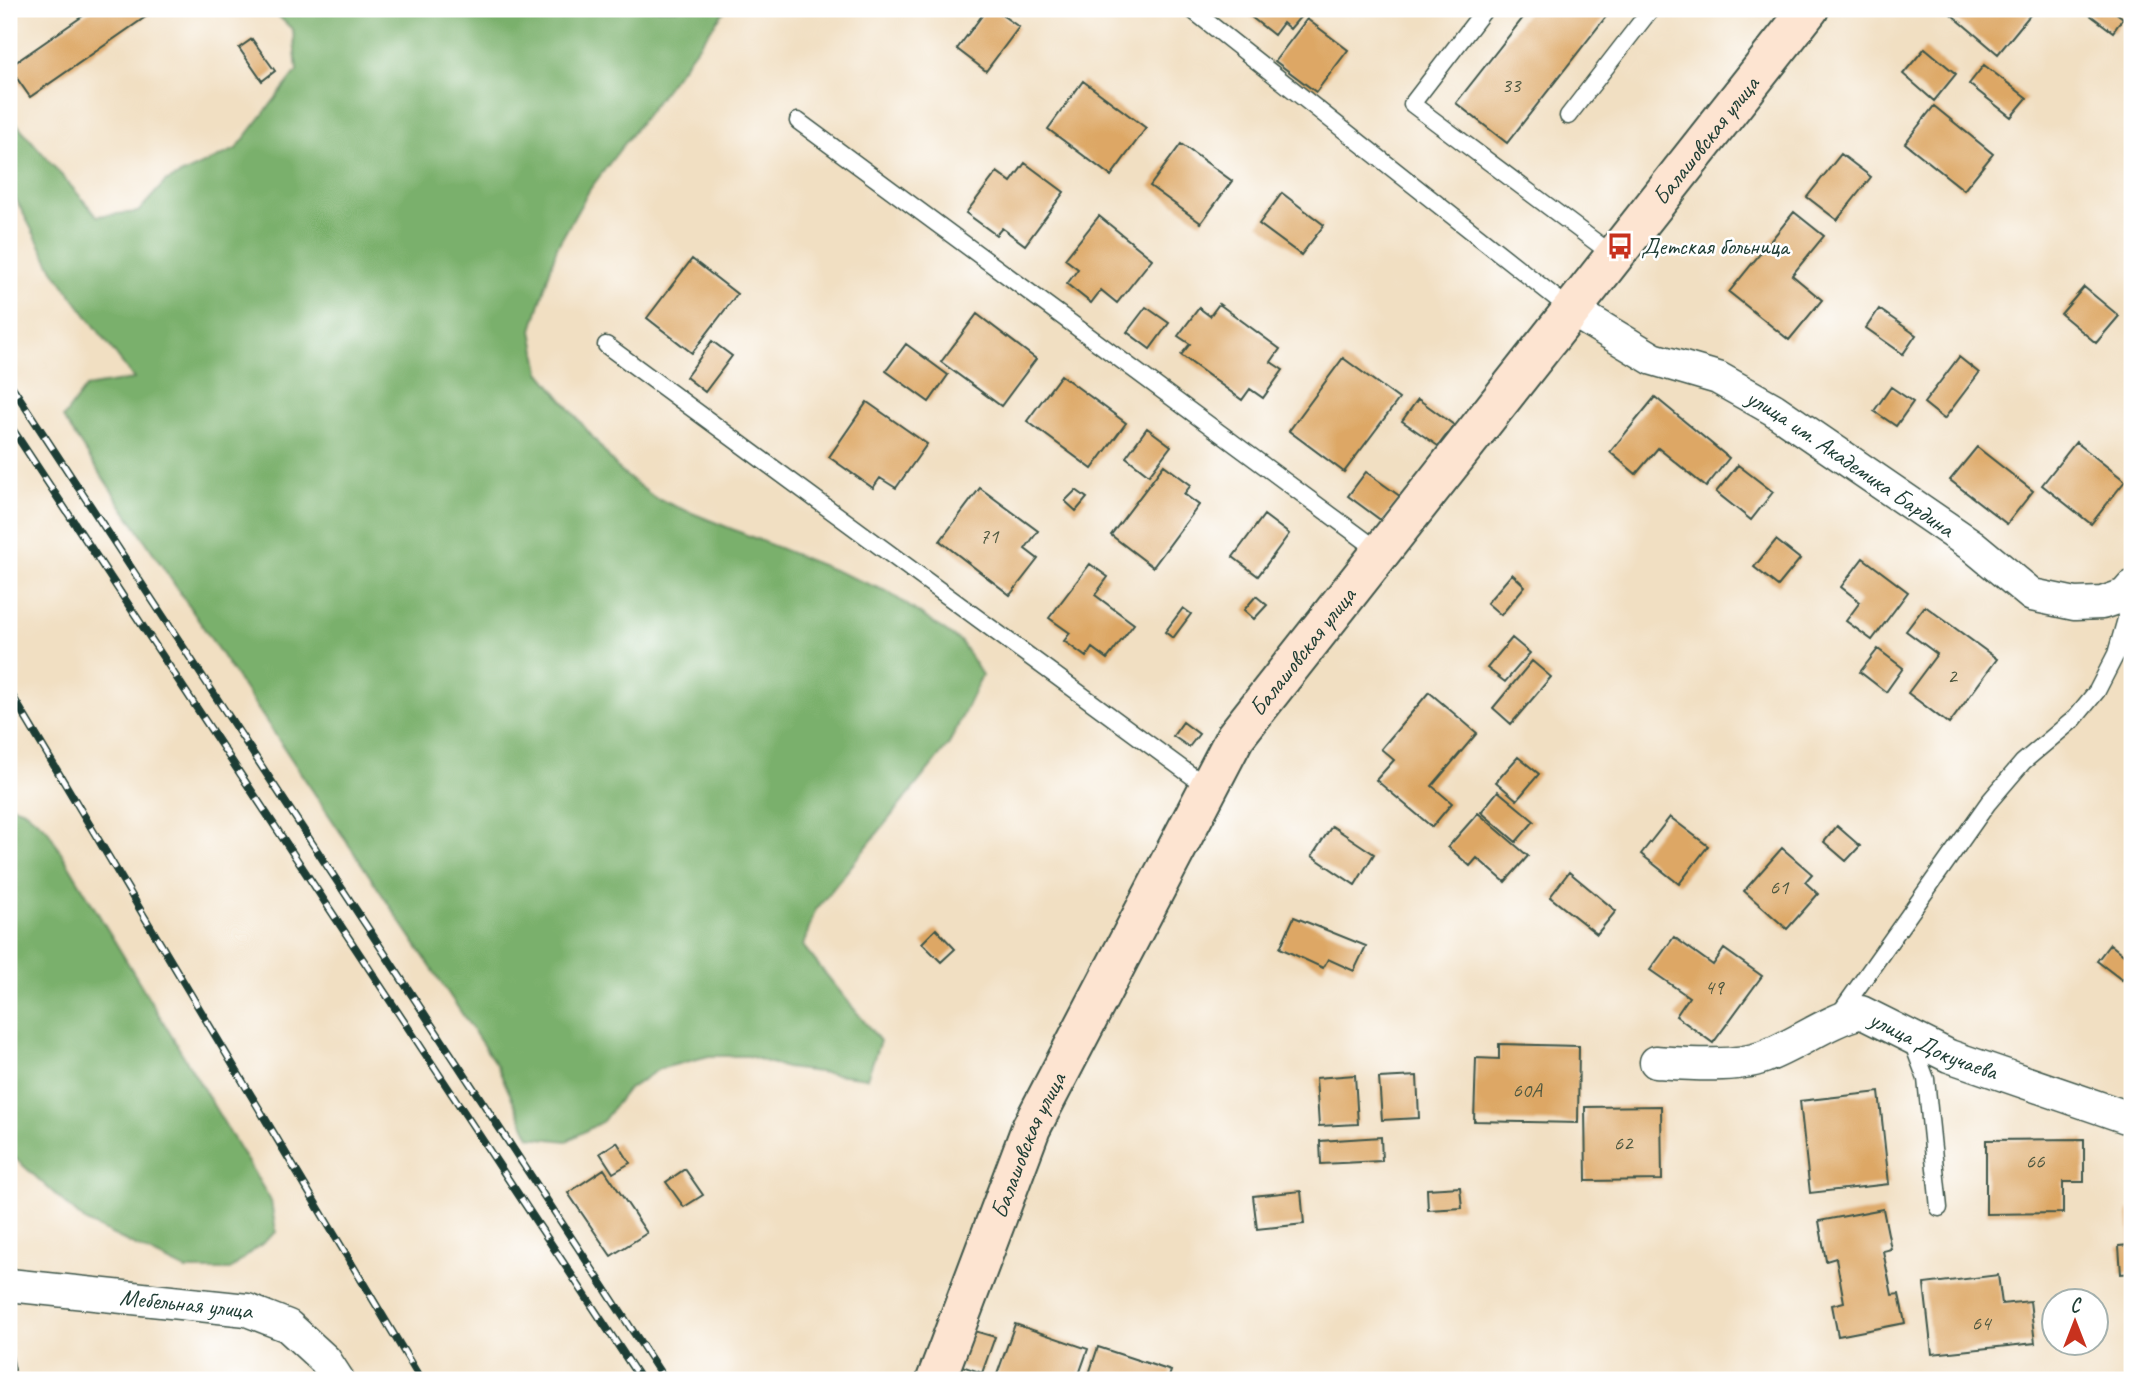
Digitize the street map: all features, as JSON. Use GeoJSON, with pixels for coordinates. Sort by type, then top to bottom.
{"type":"FeatureCollection","features":[{"type":"Feature","properties":{"kind":"street","name":"Балашовская улица"},"geometry":{"type":"LineString","coordinates":[[936,1380],[1031,1128],[1235,737],[1809,9]]}},
{"type":"Feature","properties":{"kind":"street","name":"улица им. Академика Бардина"},"geometry":{"type":"LineString","coordinates":[[1570,309],[1653,359],[1718,378],[1773,409],[1973,546],[2032,595],[2075,604],[2102,603],[2129,591]]}},
{"type":"Feature","properties":{"kind":"street","name":"улица Докучаева"},"geometry":{"type":"LineString","coordinates":[[1657,1062],[1702,1065],[1762,1058],[1836,1019],[1861,1012],[1949,1056],[2132,1119]]}},
{"type":"Feature","properties":{"kind":"street","name":"Мебельная улица"},"geometry":{"type":"LineString","coordinates":[[9,1285],[247,1310],[288,1326],[325,1360],[338,1380]]}},
{"type":"Feature","properties":{"kind":"lane"},"geometry":{"type":"LineString","coordinates":[[1191,9],[1570,309]]}},
{"type":"Feature","properties":{"kind":"lane"},"geometry":{"type":"LineString","coordinates":[[1485,9],[1412,104],[1613,255]]}},
{"type":"Feature","properties":{"kind":"lane"},"geometry":{"type":"LineString","coordinates":[[1568,116],[1651,9]]}},
{"type":"Feature","properties":{"kind":"lane"},"geometry":{"type":"LineString","coordinates":[[798,121],[1382,553]]}},
{"type":"Feature","properties":{"kind":"lane"},"geometry":{"type":"LineString","coordinates":[[606,345],[1208,788]]}},
{"type":"Feature","properties":{"kind":"lane"},"geometry":{"type":"LineString","coordinates":[[1836,1019],[1988,803],[2023,762],[2074,719],[2097,691],[2116,654],[2126,619],[2129,591]]}},
{"type":"Feature","properties":{"kind":"lane"},"geometry":{"type":"LineString","coordinates":[[1910,1036],[1926,1079],[1938,1208]]}},
{"type":"Feature","properties":{"kind":"green space"},"geometry":{"type":"Polygon","coordinates":[[[271,9],[726,9],[590,189],[557,247],[532,330],[540,372],[620,471],[655,498],[888,592],[961,642],[982,675],[949,744],[815,911],[803,946],[880,1041],[867,1078],[786,1068],[749,1056],[709,1056],[659,1069],[626,1091],[603,1121],[567,1141],[530,1137],[497,1066],[63,418],[86,387],[134,379],[53,270],[9,186],[9,115],[97,216],[138,212],[165,182],[236,149],[297,71],[293,30],[271,9]]]}},
{"type":"Feature","properties":{"kind":"green space"},"geometry":{"type":"Polygon","coordinates":[[[9,805],[24,810],[47,829],[271,1201],[276,1232],[230,1270],[186,1270],[86,1222],[15,1158],[9,1147],[9,805]]]}},
{"type":"Feature","properties":{"kind":"building"},"geometry":{"type":"Polygon","coordinates":[[[93,9],[157,9],[30,97],[9,67],[93,9]]]}},
{"type":"Feature","properties":{"kind":"building"},"geometry":{"type":"Polygon","coordinates":[[[987,9],[993,9],[1019,27],[986,71],[957,49],[987,9]]]}},
{"type":"Feature","properties":{"kind":"building"},"geometry":{"type":"Polygon","coordinates":[[[1241,9],[1307,9],[1290,29],[1283,23],[1274,35],[1241,9]]]}},
{"type":"Feature","properties":{"kind":"building"},"geometry":{"type":"Polygon","coordinates":[[[1530,9],[1612,9],[1507,143],[1456,103],[1530,9]]]}},
{"type":"Feature","properties":{"kind":"building"},"geometry":{"type":"Polygon","coordinates":[[[1945,9],[2035,9],[1998,54],[1945,9]]]}},
{"type":"Feature","properties":{"kind":"building"},"geometry":{"type":"Polygon","coordinates":[[[2082,9],[2111,9],[2123,18],[2113,32],[2082,9]]]}},
{"type":"Feature","properties":{"kind":"building"},"geometry":{"type":"Polygon","coordinates":[[[1307,19],[1348,50],[1316,92],[1275,61],[1307,19]]]}},
{"type":"Feature","properties":{"kind":"building"},"geometry":{"type":"Polygon","coordinates":[[[252,39],[275,71],[262,81],[239,48],[252,39]]]}},
{"type":"Feature","properties":{"kind":"building"},"geometry":{"type":"Polygon","coordinates":[[[1925,48],[1956,74],[1934,101],[1903,74],[1925,48]]]}},
{"type":"Feature","properties":{"kind":"building"},"geometry":{"type":"Polygon","coordinates":[[[1984,65],[2027,98],[2011,117],[1969,84],[1984,65]]]}},
{"type":"Feature","properties":{"kind":"building"},"geometry":{"type":"Polygon","coordinates":[[[1083,81],[1146,128],[1111,176],[1048,129],[1083,81]]]}},
{"type":"Feature","properties":{"kind":"building"},"geometry":{"type":"Polygon","coordinates":[[[1934,106],[1993,154],[1964,190],[1905,143],[1934,106]]]}},
{"type":"Feature","properties":{"kind":"building"},"geometry":{"type":"Polygon","coordinates":[[[1181,144],[1232,181],[1201,223],[1150,186],[1181,144]]]}},
{"type":"Feature","properties":{"kind":"building"},"geometry":{"type":"Polygon","coordinates":[[[1841,154],[1871,177],[1837,220],[1807,197],[1841,154]]]}},
{"type":"Feature","properties":{"kind":"building"},"geometry":{"type":"Polygon","coordinates":[[[1025,163],[1064,192],[1025,245],[1002,228],[996,235],[966,213],[997,172],[1011,182],[1025,163]]]}},
{"type":"Feature","properties":{"kind":"building"},"geometry":{"type":"Polygon","coordinates":[[[1282,193],[1324,225],[1301,255],[1259,224],[1282,193]]]}},
{"type":"Feature","properties":{"kind":"building"},"geometry":{"type":"Polygon","coordinates":[[[1794,212],[1824,236],[1792,275],[1822,300],[1789,340],[1729,292],[1794,212]]]}},
{"type":"Feature","properties":{"kind":"building"},"geometry":{"type":"Polygon","coordinates":[[[1099,216],[1152,259],[1117,303],[1101,290],[1091,303],[1067,284],[1078,269],[1065,259],[1099,216]]]}},
{"type":"Feature","properties":{"kind":"building"},"geometry":{"type":"Polygon","coordinates":[[[692,259],[737,294],[692,353],[647,318],[692,259]]]}},
{"type":"Feature","properties":{"kind":"building"},"geometry":{"type":"Polygon","coordinates":[[[2084,287],[2119,316],[2096,343],[2061,314],[2084,287]]]}},
{"type":"Feature","properties":{"kind":"building"},"geometry":{"type":"Polygon","coordinates":[[[1219,304],[1280,349],[1271,362],[1283,370],[1263,398],[1250,389],[1242,400],[1181,355],[1190,344],[1178,336],[1199,308],[1210,316],[1219,304]]]}},
{"type":"Feature","properties":{"kind":"building"},"geometry":{"type":"Polygon","coordinates":[[[1146,307],[1169,323],[1150,349],[1127,332],[1146,307]]]}},
{"type":"Feature","properties":{"kind":"building"},"geometry":{"type":"Polygon","coordinates":[[[1879,309],[1916,335],[1903,354],[1866,328],[1879,309]]]}},
{"type":"Feature","properties":{"kind":"building"},"geometry":{"type":"Polygon","coordinates":[[[977,314],[1036,359],[1001,406],[941,362],[977,314]]]}},
{"type":"Feature","properties":{"kind":"building"},"geometry":{"type":"Polygon","coordinates":[[[712,341],[732,356],[705,392],[686,377],[712,341]]]}},
{"type":"Feature","properties":{"kind":"building"},"geometry":{"type":"Polygon","coordinates":[[[906,344],[948,375],[929,402],[886,371],[906,344]]]}},
{"type":"Feature","properties":{"kind":"building"},"geometry":{"type":"Polygon","coordinates":[[[1959,357],[1979,373],[1944,419],[1924,403],[1959,357]]]}},
{"type":"Feature","properties":{"kind":"building"},"geometry":{"type":"Polygon","coordinates":[[[1343,358],[1399,399],[1344,472],[1289,431],[1343,358]]]}},
{"type":"Feature","properties":{"kind":"building"},"geometry":{"type":"Polygon","coordinates":[[[1061,375],[1126,423],[1092,469],[1027,421],[1061,375]]]}},
{"type":"Feature","properties":{"kind":"building"},"geometry":{"type":"Polygon","coordinates":[[[1891,387],[1913,402],[1896,426],[1874,411],[1891,387]]]}},
{"type":"Feature","properties":{"kind":"building"},"geometry":{"type":"Polygon","coordinates":[[[1655,397],[1729,458],[1706,487],[1658,448],[1636,474],[1610,452],[1655,397]]]}},
{"type":"Feature","properties":{"kind":"building"},"geometry":{"type":"Polygon","coordinates":[[[1418,399],[1454,425],[1438,446],[1402,421],[1418,399]]]}},
{"type":"Feature","properties":{"kind":"building"},"geometry":{"type":"Polygon","coordinates":[[[867,402],[927,444],[896,488],[880,478],[873,488],[829,457],[867,402]]]}},
{"type":"Feature","properties":{"kind":"building"},"geometry":{"type":"Polygon","coordinates":[[[1147,428],[1171,446],[1149,475],[1126,457],[1147,428]]]}},
{"type":"Feature","properties":{"kind":"building"},"geometry":{"type":"Polygon","coordinates":[[[2076,442],[2125,481],[2091,524],[2042,485],[2076,442]]]}},
{"type":"Feature","properties":{"kind":"building"},"geometry":{"type":"Polygon","coordinates":[[[1977,447],[2033,491],[2007,524],[1950,480],[1977,447]]]}},
{"type":"Feature","properties":{"kind":"building"},"geometry":{"type":"Polygon","coordinates":[[[1164,465],[1191,485],[1184,494],[1199,505],[1153,567],[1111,535],[1164,465]]]}},
{"type":"Feature","properties":{"kind":"building"},"geometry":{"type":"Polygon","coordinates":[[[1738,465],[1773,492],[1751,520],[1716,492],[1738,465]]]}},
{"type":"Feature","properties":{"kind":"building"},"geometry":{"type":"Polygon","coordinates":[[[1366,472],[1401,497],[1382,521],[1348,496],[1366,472]]]}},
{"type":"Feature","properties":{"kind":"building"},"geometry":{"type":"Polygon","coordinates":[[[980,488],[1038,531],[1025,549],[1038,559],[1010,595],[940,541],[980,488]]]}},
{"type":"Feature","properties":{"kind":"building"},"geometry":{"type":"Polygon","coordinates":[[[1076,490],[1087,498],[1076,511],[1065,501],[1076,490]]]}},
{"type":"Feature","properties":{"kind":"building"},"geometry":{"type":"Polygon","coordinates":[[[1264,515],[1289,534],[1258,576],[1233,557],[1264,515]]]}},
{"type":"Feature","properties":{"kind":"building"},"geometry":{"type":"Polygon","coordinates":[[[1776,540],[1800,559],[1778,586],[1754,567],[1776,540]]]}},
{"type":"Feature","properties":{"kind":"building"},"geometry":{"type":"Polygon","coordinates":[[[1863,558],[1908,592],[1872,640],[1846,621],[1860,602],[1841,587],[1863,558]]]}},
{"type":"Feature","properties":{"kind":"building"},"geometry":{"type":"Polygon","coordinates":[[[1090,564],[1108,577],[1095,595],[1134,624],[1107,659],[1092,648],[1086,657],[1064,641],[1070,633],[1049,618],[1090,564]]]}},
{"type":"Feature","properties":{"kind":"building"},"geometry":{"type":"Polygon","coordinates":[[[1512,574],[1525,586],[1501,615],[1487,603],[1512,574]]]}},
{"type":"Feature","properties":{"kind":"building"},"geometry":{"type":"Polygon","coordinates":[[[1256,596],[1267,605],[1254,619],[1244,610],[1256,596]]]}},
{"type":"Feature","properties":{"kind":"building"},"geometry":{"type":"Polygon","coordinates":[[[1925,606],[1997,659],[1949,724],[1908,693],[1937,654],[1906,631],[1925,606]]]}},
{"type":"Feature","properties":{"kind":"building"},"geometry":{"type":"Polygon","coordinates":[[[1183,608],[1191,614],[1173,638],[1165,632],[1183,608]]]}},
{"type":"Feature","properties":{"kind":"building"},"geometry":{"type":"Polygon","coordinates":[[[1512,638],[1530,653],[1505,682],[1487,668],[1512,638]]]}},
{"type":"Feature","properties":{"kind":"building"},"geometry":{"type":"Polygon","coordinates":[[[1878,649],[1903,668],[1886,692],[1860,672],[1878,649]]]}},
{"type":"Feature","properties":{"kind":"building"},"geometry":{"type":"Polygon","coordinates":[[[1532,661],[1551,677],[1511,724],[1493,708],[1532,661]]]}},
{"type":"Feature","properties":{"kind":"building"},"geometry":{"type":"Polygon","coordinates":[[[1429,692],[1477,733],[1432,786],[1452,803],[1432,827],[1376,780],[1394,760],[1381,749],[1429,692]]]}},
{"type":"Feature","properties":{"kind":"building"},"geometry":{"type":"Polygon","coordinates":[[[1183,722],[1199,734],[1189,747],[1173,736],[1183,722]]]}},
{"type":"Feature","properties":{"kind":"building"},"geometry":{"type":"Polygon","coordinates":[[[1518,757],[1539,774],[1517,800],[1496,782],[1518,757]]]}},
{"type":"Feature","properties":{"kind":"building"},"geometry":{"type":"Polygon","coordinates":[[[1498,791],[1534,821],[1516,842],[1481,812],[1498,791]]]}},
{"type":"Feature","properties":{"kind":"building"},"geometry":{"type":"Polygon","coordinates":[[[1478,813],[1528,856],[1505,882],[1477,858],[1470,866],[1448,847],[1478,813]]]}},
{"type":"Feature","properties":{"kind":"building"},"geometry":{"type":"Polygon","coordinates":[[[1670,817],[1708,846],[1679,884],[1641,854],[1670,817]]]}},
{"type":"Feature","properties":{"kind":"building"},"geometry":{"type":"Polygon","coordinates":[[[1332,826],[1374,854],[1355,885],[1312,856],[1332,826]]]}},
{"type":"Feature","properties":{"kind":"building"},"geometry":{"type":"Polygon","coordinates":[[[1837,826],[1860,846],[1846,861],[1824,842],[1837,826]]]}},
{"type":"Feature","properties":{"kind":"building"},"geometry":{"type":"Polygon","coordinates":[[[1782,848],[1812,874],[1805,882],[1818,894],[1787,929],[1744,891],[1782,848]]]}},
{"type":"Feature","properties":{"kind":"building"},"geometry":{"type":"Polygon","coordinates":[[[1569,872],[1616,911],[1597,934],[1550,897],[1569,872]]]}},
{"type":"Feature","properties":{"kind":"building"},"geometry":{"type":"Polygon","coordinates":[[[1294,917],[1366,946],[1354,971],[1328,959],[1323,968],[1280,948],[1294,917]]]}},
{"type":"Feature","properties":{"kind":"building"},"geometry":{"type":"Polygon","coordinates":[[[936,929],[955,949],[941,962],[922,943],[936,929]]]}},
{"type":"Feature","properties":{"kind":"building"},"geometry":{"type":"Polygon","coordinates":[[[1674,937],[1713,965],[1724,949],[1762,976],[1713,1043],[1676,1016],[1689,997],[1650,970],[1674,937]]]}},
{"type":"Feature","properties":{"kind":"building"},"geometry":{"type":"Polygon","coordinates":[[[2110,944],[2132,962],[2132,967],[2122,980],[2097,961],[2110,944]]]}},
{"type":"Feature","properties":{"kind":"building"},"geometry":{"type":"Polygon","coordinates":[[[1499,1044],[1579,1046],[1578,1123],[1474,1121],[1476,1058],[1499,1059],[1499,1044]]]}},
{"type":"Feature","properties":{"kind":"building"},"geometry":{"type":"Polygon","coordinates":[[[1355,1075],[1358,1124],[1319,1126],[1316,1078],[1355,1075]]]}},
{"type":"Feature","properties":{"kind":"building"},"geometry":{"type":"Polygon","coordinates":[[[1417,1076],[1419,1118],[1382,1120],[1379,1078],[1417,1076]]]}},
{"type":"Feature","properties":{"kind":"building"},"geometry":{"type":"Polygon","coordinates":[[[1879,1092],[1889,1184],[1810,1193],[1800,1101],[1879,1092]]]}},
{"type":"Feature","properties":{"kind":"building"},"geometry":{"type":"Polygon","coordinates":[[[1661,1106],[1662,1180],[1586,1181],[1585,1107],[1661,1106]]]}},
{"type":"Feature","properties":{"kind":"building"},"geometry":{"type":"Polygon","coordinates":[[[1381,1137],[1382,1161],[1321,1164],[1320,1141],[1381,1137]]]}},
{"type":"Feature","properties":{"kind":"building"},"geometry":{"type":"Polygon","coordinates":[[[2084,1139],[2084,1182],[2063,1182],[2063,1213],[1986,1214],[1986,1140],[2084,1139]]]}},
{"type":"Feature","properties":{"kind":"building"},"geometry":{"type":"Polygon","coordinates":[[[617,1142],[630,1163],[613,1173],[600,1153],[617,1142]]]}},
{"type":"Feature","properties":{"kind":"building"},"geometry":{"type":"Polygon","coordinates":[[[604,1169],[647,1233],[611,1256],[568,1193],[604,1169]]]}},
{"type":"Feature","properties":{"kind":"building"},"geometry":{"type":"Polygon","coordinates":[[[685,1169],[703,1195],[684,1207],[666,1182],[685,1169]]]}},
{"type":"Feature","properties":{"kind":"building"},"geometry":{"type":"Polygon","coordinates":[[[1460,1187],[1462,1208],[1428,1210],[1427,1189],[1460,1187]]]}},
{"type":"Feature","properties":{"kind":"building"},"geometry":{"type":"Polygon","coordinates":[[[1301,1191],[1304,1224],[1257,1229],[1253,1196],[1301,1191]]]}},
{"type":"Feature","properties":{"kind":"building"},"geometry":{"type":"Polygon","coordinates":[[[1883,1209],[1891,1249],[1883,1251],[1892,1295],[1899,1294],[1905,1323],[1838,1336],[1832,1305],[1844,1302],[1836,1258],[1826,1261],[1819,1221],[1883,1209]]]}},
{"type":"Feature","properties":{"kind":"building"},"geometry":{"type":"Polygon","coordinates":[[[2128,1210],[2132,1210],[2132,1273],[2121,1274],[2119,1246],[2130,1245],[2128,1210]]]}},
{"type":"Feature","properties":{"kind":"building"},"geometry":{"type":"Polygon","coordinates":[[[1998,1275],[2002,1304],[2030,1301],[2035,1343],[1932,1354],[1924,1284],[1998,1275]]]}},
{"type":"Feature","properties":{"kind":"building"},"geometry":{"type":"Polygon","coordinates":[[[1015,1324],[1088,1349],[1077,1380],[995,1380],[1015,1324]]]}},
{"type":"Feature","properties":{"kind":"building"},"geometry":{"type":"Polygon","coordinates":[[[971,1330],[995,1337],[982,1373],[959,1365],[971,1330]]]}},
{"type":"Feature","properties":{"kind":"building"},"geometry":{"type":"Polygon","coordinates":[[[9,1340],[15,1370],[9,1371],[9,1340]]]}},
{"type":"Feature","properties":{"kind":"building"},"geometry":{"type":"Polygon","coordinates":[[[1098,1347],[1171,1371],[1168,1380],[1087,1380],[1098,1347]]]}},
{"type":"Feature","properties":{"kind":"railway"},"geometry":{"type":"LineString","coordinates":[[9,382],[665,1380]]}},
{"type":"Feature","properties":{"kind":"railway"},"geometry":{"type":"LineString","coordinates":[[9,424],[641,1380]]}},
{"type":"Feature","properties":{"kind":"railway"},"geometry":{"type":"LineString","coordinates":[[9,690],[421,1380]]}},
{"type":"Feature","properties":{"kind":"place","name":"Детская больница"},"geometry":{"type":"Point","coordinates":[1620,246]}}]}
